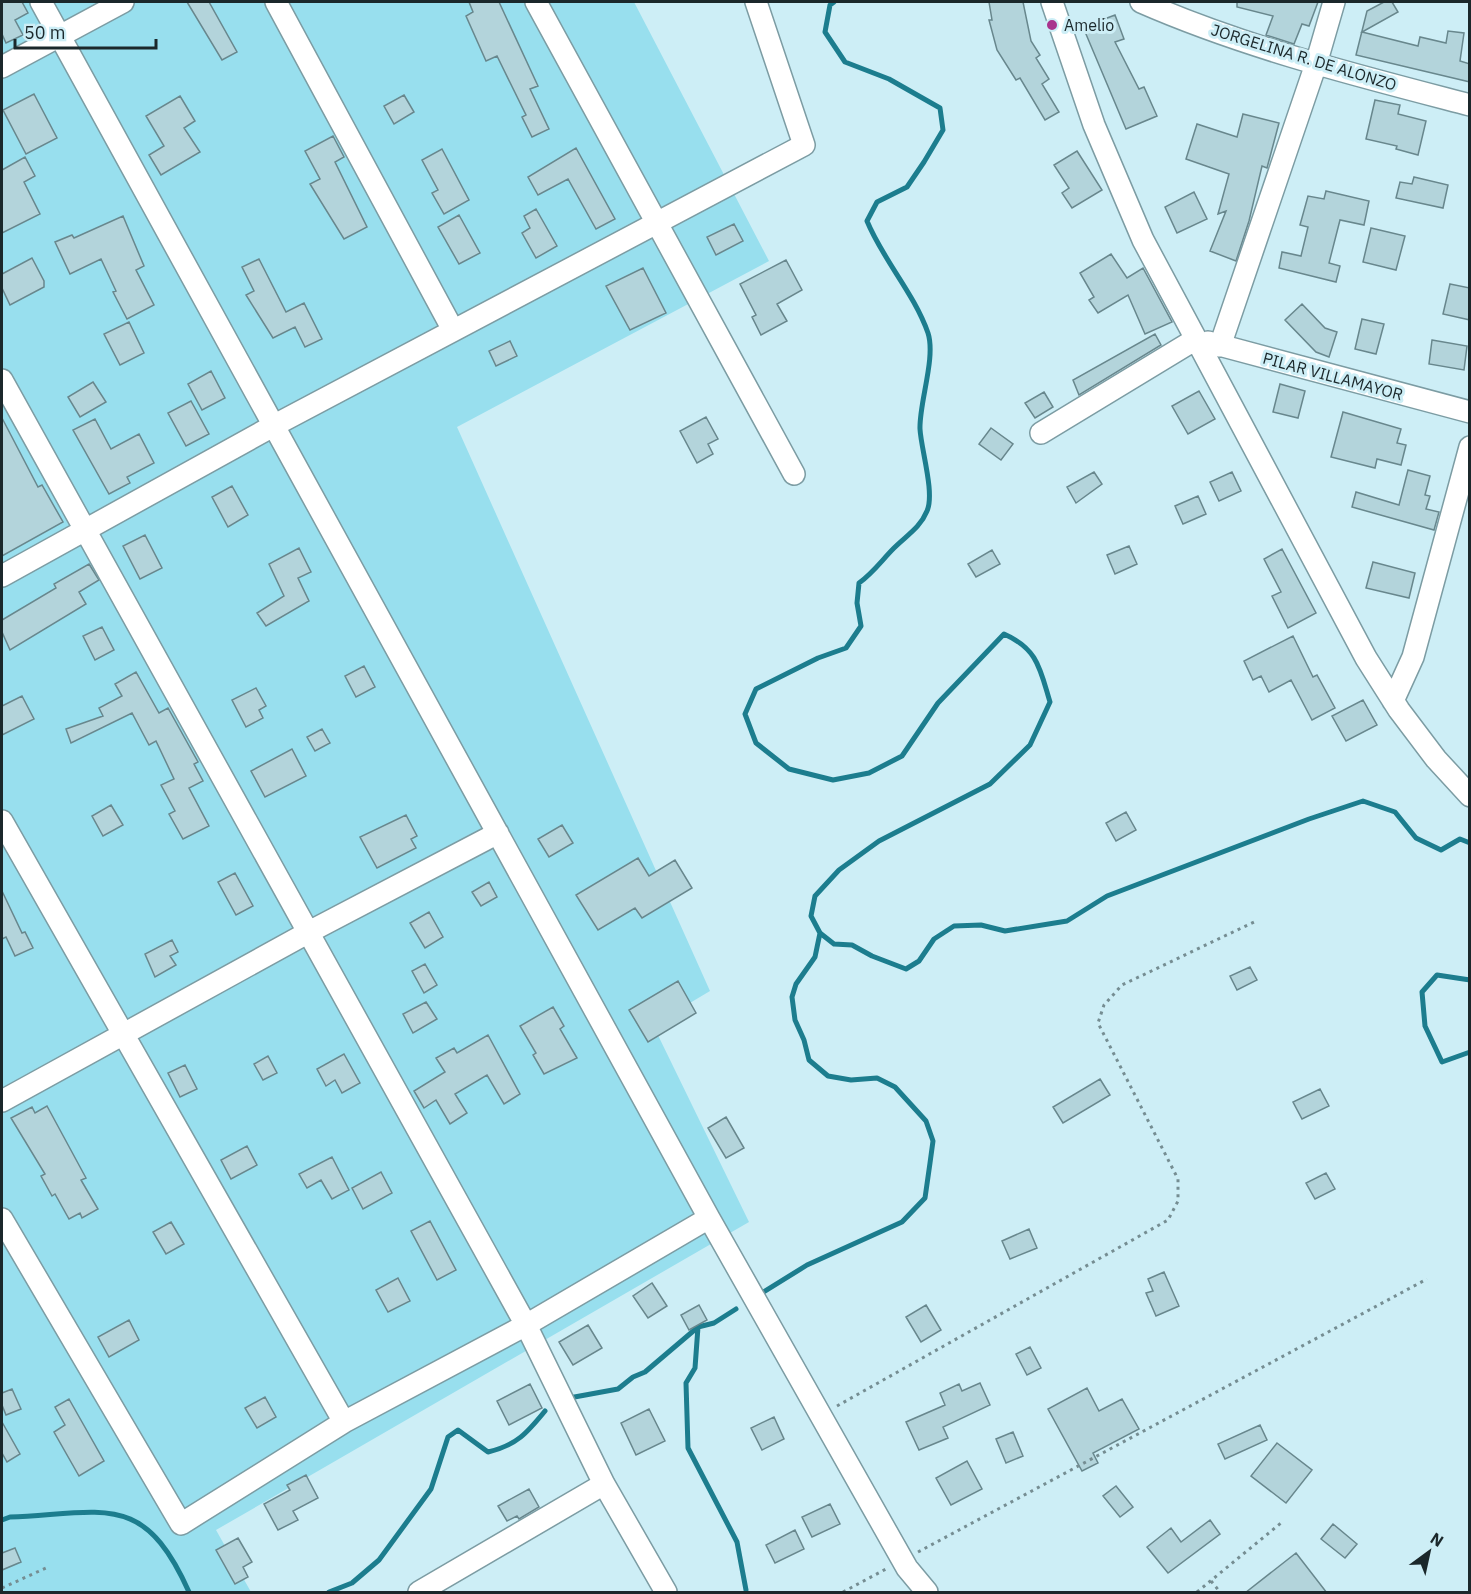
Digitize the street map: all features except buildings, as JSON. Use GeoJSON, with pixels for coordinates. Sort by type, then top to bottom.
{"type":"FeatureCollection","features":[{"type":"Feature","properties":{"kind":"street"},"geometry":{"type":"LineString","coordinates":[[41,2],[819,1416],[903,1560],[927,1593]]}},
{"type":"Feature","properties":{"kind":"street"},"geometry":{"type":"LineString","coordinates":[[2,67],[123,2]]}},
{"type":"Feature","properties":{"kind":"street"},"geometry":{"type":"LineString","coordinates":[[276,2],[453,330]]}},
{"type":"Feature","properties":{"kind":"street"},"geometry":{"type":"LineString","coordinates":[[536,2],[794,474]]}},
{"type":"Feature","properties":{"kind":"street"},"geometry":{"type":"LineString","coordinates":[[2,576],[273,426],[804,145],[756,2]]}},
{"type":"Feature","properties":{"kind":"street"},"geometry":{"type":"LineString","coordinates":[[1052,2],[1099,135],[1143,240],[1366,658],[1393,701],[1436,759],[1470,796]]}},
{"type":"Feature","properties":{"kind":"street","name":"JORGELINA R. DE ALONZO"},"geometry":{"type":"LineString","coordinates":[[1141,2],[1172,16],[1316,64],[1470,105]]}},
{"type":"Feature","properties":{"kind":"street"},"geometry":{"type":"LineString","coordinates":[[1220,346],[1316,64],[1334,2]]}},
{"type":"Feature","properties":{"kind":"street"},"geometry":{"type":"LineString","coordinates":[[1041,433],[1196,339]]}},
{"type":"Feature","properties":{"kind":"street","name":"PILAR VILLAMAYOR"},"geometry":{"type":"LineString","coordinates":[[1196,339],[1470,412]]}},
{"type":"Feature","properties":{"kind":"street"},"geometry":{"type":"LineString","coordinates":[[2,380],[526,1325],[604,1484],[666,1593]]}},
{"type":"Feature","properties":{"kind":"street"},"geometry":{"type":"LineString","coordinates":[[1393,701],[1413,657],[1470,447]]}},
{"type":"Feature","properties":{"kind":"street"},"geometry":{"type":"LineString","coordinates":[[2,821],[344,1422]]}},
{"type":"Feature","properties":{"kind":"street"},"geometry":{"type":"LineString","coordinates":[[2,1101],[121,1033],[498,833]]}},
{"type":"Feature","properties":{"kind":"street"},"geometry":{"type":"LineString","coordinates":[[2,1219],[181,1524],[344,1422],[526,1325],[709,1218]]}},
{"type":"Feature","properties":{"kind":"street"},"geometry":{"type":"LineString","coordinates":[[419,1593],[604,1484]]}},
{"type":"Feature","properties":{"kind":"path"},"geometry":{"type":"LineString","coordinates":[[819,1416],[1168,1220],[1178,1201],[1178,1179],[1098,1023],[1104,1005],[1122,985],[1254,922]]}},
{"type":"Feature","properties":{"kind":"path"},"geometry":{"type":"LineString","coordinates":[[843,1593],[1427,1279]]}},
{"type":"Feature","properties":{"kind":"path"},"geometry":{"type":"LineString","coordinates":[[1197,1593],[1281,1523]]}},
{"type":"Feature","properties":{"kind":"path"},"geometry":{"type":"LineString","coordinates":[[2,1588],[46,1568]]}},
{"type":"Feature","properties":{"kind":"path"},"geometry":{"type":"LineString","coordinates":[[1211,1581],[1220,1593]]}},
{"type":"Feature","properties":{"kind":"shaded area"},"geometry":{"type":"Polygon","coordinates":[[[2,2],[634,2],[769,261],[457,427],[710,991],[653,1025],[749,1222],[216,1530],[251,1592],[2,1592],[2,2]]]}},
{"type":"Feature","properties":{"kind":"waterway"},"geometry":{"type":"LineString","coordinates":[[834,2],[830,5],[825,32],[845,62],[889,79],[940,108],[943,130],[924,162],[907,187],[877,202],[867,221],[881,249],[915,304],[928,333],[929,368],[920,429],[929,482],[929,503],[917,527],[859,583],[857,603],[861,626],[846,648],[818,658],[756,689],[745,714],[756,743],[789,769],[833,780],[869,773],[902,756],[938,703],[1004,634],[1031,653],[1040,670],[1050,702],[1030,745],[990,784],[879,841],[839,870],[815,896],[811,916],[820,933],[834,944],[852,945],[872,956],[906,969],[919,961],[934,939],[954,926],[981,925],[1005,931],[1067,921],[1107,896],[1309,819],[1363,801],[1395,812],[1416,838],[1441,850],[1460,839],[1470,843]]}},
{"type":"Feature","properties":{"kind":"waterway"},"geometry":{"type":"LineString","coordinates":[[762,1293],[807,1265],[902,1222],[925,1198],[933,1141],[926,1121],[895,1087],[877,1078],[851,1080],[828,1076],[809,1060],[804,1040],[795,1020],[792,997],[796,984],[815,957],[820,933]]}},
{"type":"Feature","properties":{"kind":"waterway"},"geometry":{"type":"LineString","coordinates":[[1470,980],[1437,975],[1422,992],[1425,1026],[1442,1062],[1470,1052]]}},
{"type":"Feature","properties":{"kind":"waterway"},"geometry":{"type":"LineString","coordinates":[[569,1398],[618,1389],[633,1377],[645,1372],[698,1327],[714,1323],[736,1309]]}},
{"type":"Feature","properties":{"kind":"waterway"},"geometry":{"type":"LineString","coordinates":[[698,1327],[695,1368],[686,1383],[688,1448],[737,1542],[746,1590]]}},
{"type":"Feature","properties":{"kind":"waterway"},"geometry":{"type":"LineString","coordinates":[[329,1592],[352,1583],[379,1560],[431,1489],[448,1437],[458,1430],[488,1452],[507,1446],[521,1437],[545,1411]]}},
{"type":"Feature","properties":{"kind":"waterway"},"geometry":{"type":"LineString","coordinates":[[2,1520],[10,1517],[72,1513],[97,1512],[118,1515],[138,1523],[155,1537],[172,1560],[189,1592]]}},
{"type":"Feature","properties":{"kind":"place","name":"Amelio"},"geometry":{"type":"Point","coordinates":[1052,25]}}]}
